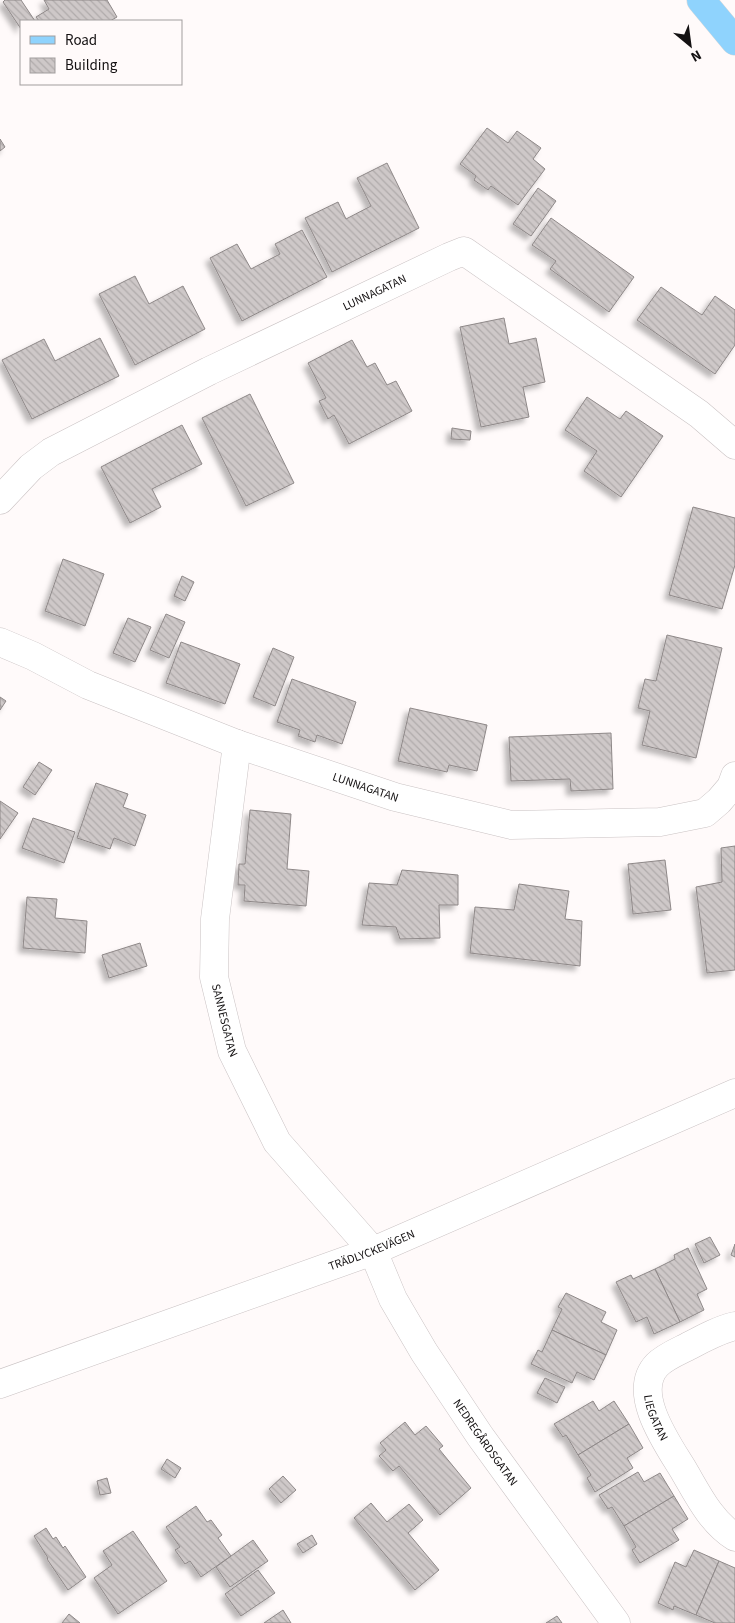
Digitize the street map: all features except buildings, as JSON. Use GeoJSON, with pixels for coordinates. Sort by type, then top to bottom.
{"type":"FeatureCollection","features":[{"type":"Feature","properties":{"kind":"main road"},"geometry":{"type":"LineString","coordinates":[[701,0],[735,42]]}},
{"type":"Feature","properties":{"kind":"street","name":"LUNNAGATAN"},"geometry":{"type":"LineString","coordinates":[[0,500],[31,467],[51,452],[209,371],[464,251],[699,414],[735,444]]}},
{"type":"Feature","properties":{"kind":"street","name":"LUNNAGATAN"},"geometry":{"type":"LineString","coordinates":[[0,642],[33,656],[88,685],[237,744],[395,797],[512,825],[660,822],[704,813],[719,801],[731,786],[735,776]]}},
{"type":"Feature","properties":{"kind":"street","name":"SANNESGATAN"},"geometry":{"type":"LineString","coordinates":[[237,744],[215,919],[214,977],[232,1051],[277,1142],[373,1251]]}},
{"type":"Feature","properties":{"kind":"street","name":"TRÄDLYCKEVÄGEN"},"geometry":{"type":"LineString","coordinates":[[0,1384],[373,1251],[735,1093]]}},
{"type":"Feature","properties":{"kind":"street","name":"NEDREGÅRDSGATAN"},"geometry":{"type":"LineString","coordinates":[[373,1251],[393,1299],[424,1352],[480,1436],[616,1623]]}},
{"type":"Feature","properties":{"kind":"street","name":"LIEGATAN"},"geometry":{"type":"LineString","coordinates":[[735,1326],[723,1328],[667,1357],[657,1365],[650,1375],[648,1390],[649,1405],[656,1423],[671,1450],[711,1516],[735,1537]]}}]}
